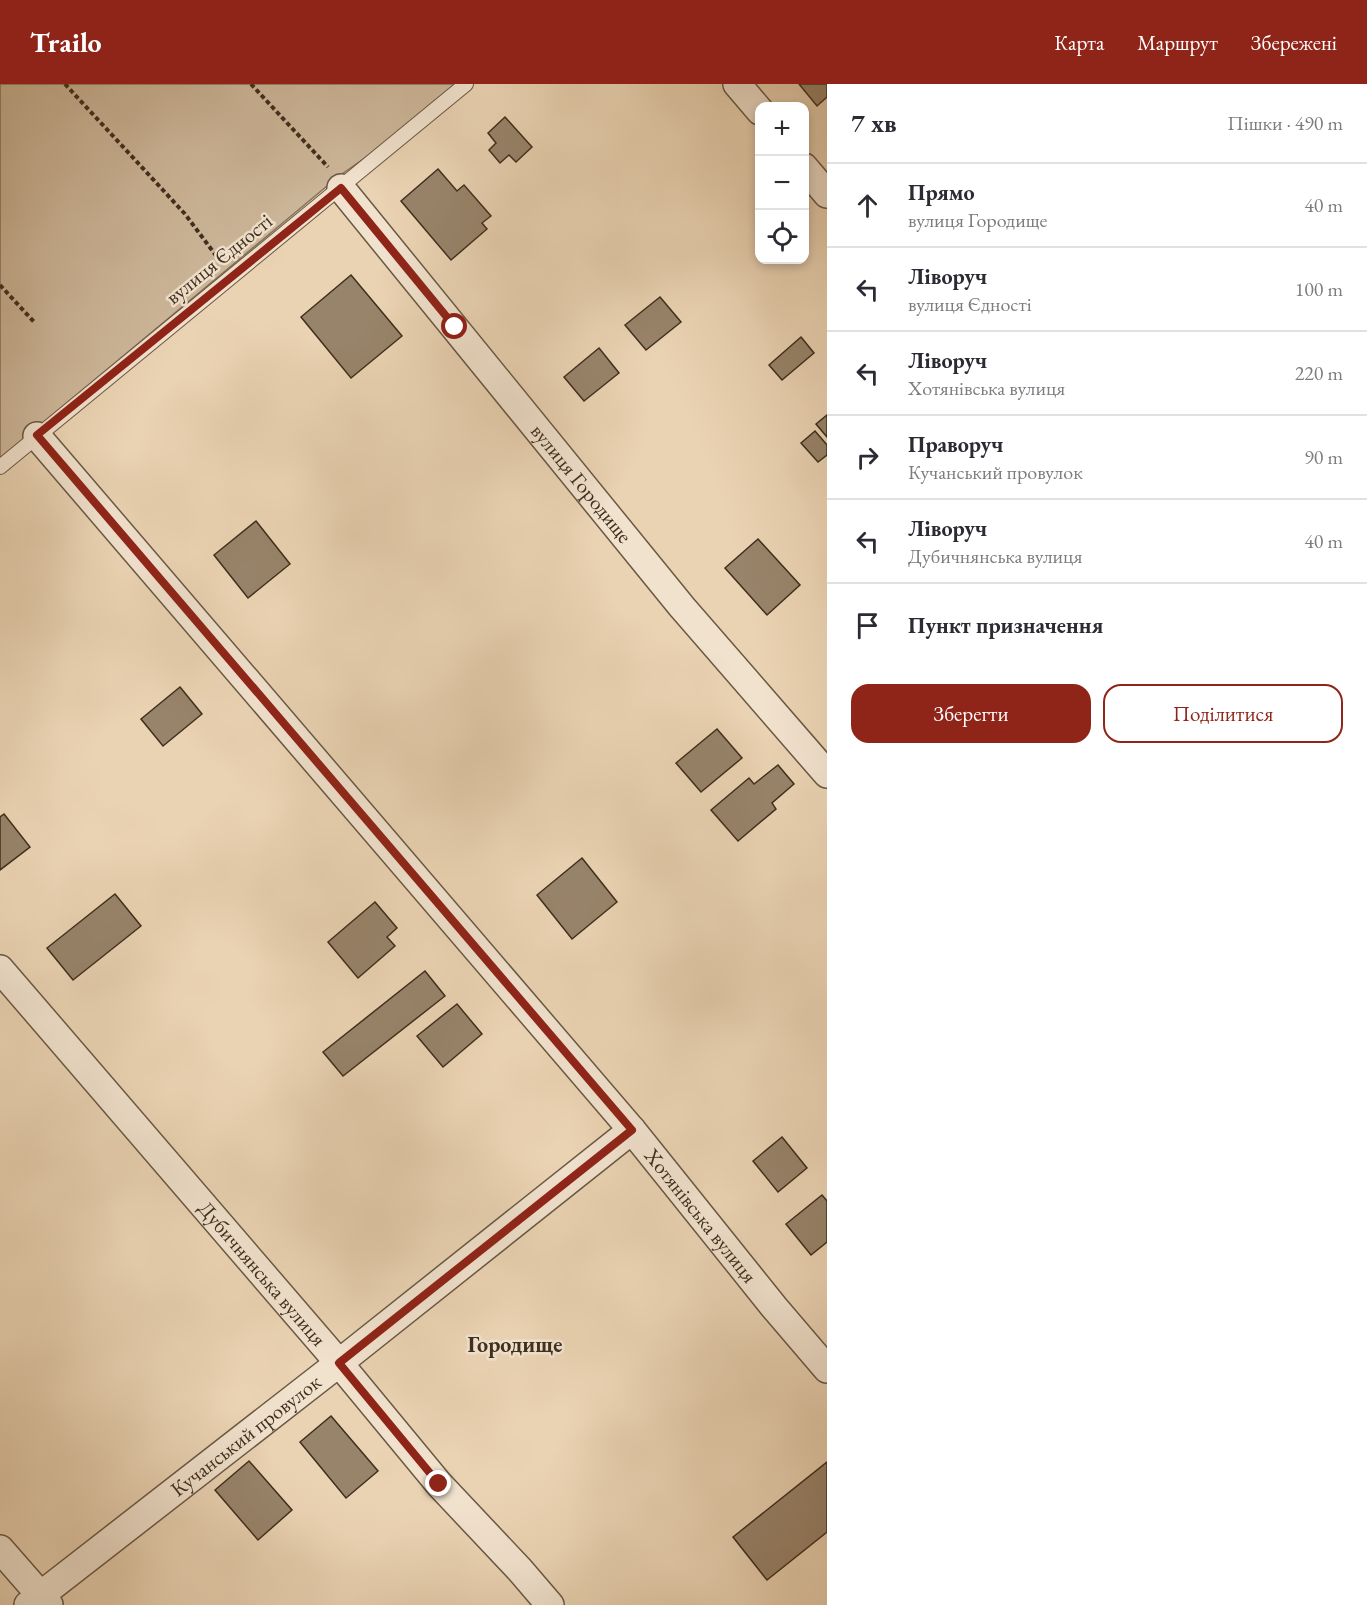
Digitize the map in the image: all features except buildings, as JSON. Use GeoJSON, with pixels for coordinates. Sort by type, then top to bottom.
{"type":"FeatureCollection","features":[{"type":"Feature","properties":{"kind":"street"},"geometry":{"type":"LineString","coordinates":[[737,84],[755,106]]}},
{"type":"Feature","properties":{"kind":"street"},"geometry":{"type":"LineString","coordinates":[[809,173],[827,194]]}},
{"type":"Feature","properties":{"kind":"street","name":"вулиця Городище"},"geometry":{"type":"LineString","coordinates":[[343,186],[682,607],[827,774]]}},
{"type":"Feature","properties":{"kind":"street","name":"Хотянівська вулиця"},"geometry":{"type":"LineString","coordinates":[[37,435],[632,1130],[774,1307],[827,1369]]}},
{"type":"Feature","properties":{"kind":"street","name":"Дубичнянська вулиця"},"geometry":{"type":"LineString","coordinates":[[0,969],[339,1363],[439,1484],[550,1605]]}},
{"type":"Feature","properties":{"kind":"street","name":"Кучанський провулок"},"geometry":{"type":"LineString","coordinates":[[39,1602],[632,1130]]}},
{"type":"Feature","properties":{"kind":"street"},"geometry":{"type":"LineString","coordinates":[[0,1549],[39,1602]]}},
{"type":"Feature","properties":{"kind":"lane","name":"вулиця Єдності"},"geometry":{"type":"LineString","coordinates":[[0,467],[466,84]]}},
{"type":"Feature","properties":{"kind":"path"},"geometry":{"type":"LineString","coordinates":[[65,84],[185,214],[231,276]]}},
{"type":"Feature","properties":{"kind":"path"},"geometry":{"type":"LineString","coordinates":[[251,84],[343,186]]}},
{"type":"Feature","properties":{"kind":"path"},"geometry":{"type":"LineString","coordinates":[[0,285],[35,323]]}},
{"type":"Feature","properties":{"kind":"shaded area"},"geometry":{"type":"Polygon","coordinates":[[[0,84],[471,84],[339,176],[0,459],[0,84]]]}},
{"type":"Feature","properties":{"kind":"district","name":"Городище"},"geometry":{"type":"Point","coordinates":[515,1344]}},
{"type":"Feature","properties":{"kind":"route"},"geometry":{"type":"LineString","coordinates":[[439,1484],[339,1363],[632,1130],[37,435],[341,188],[455,327]]}}]}
